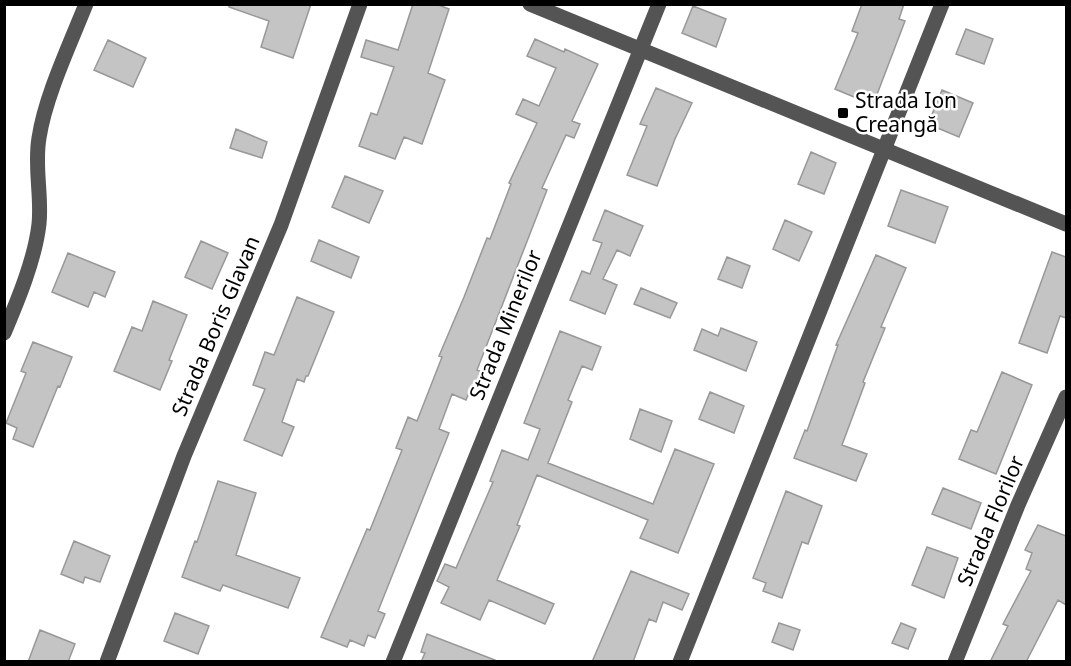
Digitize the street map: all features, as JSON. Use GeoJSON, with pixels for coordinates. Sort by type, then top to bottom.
{"type":"FeatureCollection","features":[{"type":"Feature","properties":{"kind":"street"},"geometry":{"type":"LineString","coordinates":[[4,333],[36,246],[39,222],[37,158],[39,137],[46,110],[86,4]]}},
{"type":"Feature","properties":{"kind":"street","name":"Strada Boris Glavan"},"geometry":{"type":"LineString","coordinates":[[106,662],[184,456],[281,225],[360,4]]}},
{"type":"Feature","properties":{"kind":"street"},"geometry":{"type":"LineString","coordinates":[[530,4],[1066,224]]}},
{"type":"Feature","properties":{"kind":"street","name":"Strada Minerilor"},"geometry":{"type":"LineString","coordinates":[[393,662],[659,4]]}},
{"type":"Feature","properties":{"kind":"street"},"geometry":{"type":"LineString","coordinates":[[680,662],[942,4]]}},
{"type":"Feature","properties":{"kind":"street","name":"Strada Florilor"},"geometry":{"type":"LineString","coordinates":[[955,662],[1018,505],[1066,397]]}},
{"type":"Feature","properties":{"kind":"building"},"geometry":{"type":"Polygon","coordinates":[[[229,4],[311,4],[293,58],[261,47],[269,21],[229,7],[229,4]]]}},
{"type":"Feature","properties":{"kind":"building"},"geometry":{"type":"Polygon","coordinates":[[[413,4],[436,4],[449,9],[428,73],[445,80],[422,144],[404,137],[395,159],[359,146],[371,113],[377,115],[394,67],[361,57],[366,40],[398,50],[413,4]]]}},
{"type":"Feature","properties":{"kind":"building"},"geometry":{"type":"Polygon","coordinates":[[[862,4],[904,4],[899,19],[905,21],[873,105],[835,89],[858,33],[852,31],[862,4]]]}},
{"type":"Feature","properties":{"kind":"building"},"geometry":{"type":"Polygon","coordinates":[[[693,6],[726,19],[716,47],[682,33],[693,6]]]}},
{"type":"Feature","properties":{"kind":"building"},"geometry":{"type":"Polygon","coordinates":[[[966,29],[993,39],[984,64],[956,54],[966,29]]]}},
{"type":"Feature","properties":{"kind":"building"},"geometry":{"type":"Polygon","coordinates":[[[535,39],[598,64],[572,121],[580,124],[574,138],[566,135],[542,188],[547,190],[477,370],[482,372],[476,388],[472,386],[466,400],[452,394],[439,429],[449,433],[378,611],[385,614],[375,638],[368,635],[364,646],[350,640],[347,647],[321,637],[367,529],[370,530],[402,450],[396,448],[408,417],[417,421],[442,357],[439,356],[487,238],[490,239],[511,184],[509,183],[537,123],[516,114],[523,99],[539,106],[556,68],[527,56],[535,39]]]}},
{"type":"Feature","properties":{"kind":"building"},"geometry":{"type":"Polygon","coordinates":[[[108,40],[146,58],[133,87],[94,70],[108,40]]]}},
{"type":"Feature","properties":{"kind":"building"},"geometry":{"type":"Polygon","coordinates":[[[656,88],[692,103],[657,186],[627,175],[647,126],[640,124],[656,88]]]}},
{"type":"Feature","properties":{"kind":"building"},"geometry":{"type":"Polygon","coordinates":[[[942,90],[973,103],[959,137],[928,124],[942,90]]]}},
{"type":"Feature","properties":{"kind":"building"},"geometry":{"type":"Polygon","coordinates":[[[236,129],[267,142],[262,158],[230,148],[236,129]]]}},
{"type":"Feature","properties":{"kind":"building"},"geometry":{"type":"Polygon","coordinates":[[[811,152],[836,163],[824,194],[798,184],[811,152]]]}},
{"type":"Feature","properties":{"kind":"building"},"geometry":{"type":"Polygon","coordinates":[[[345,176],[383,191],[369,223],[332,207],[345,176]]]}},
{"type":"Feature","properties":{"kind":"building"},"geometry":{"type":"Polygon","coordinates":[[[901,190],[948,207],[935,243],[888,226],[901,190]]]}},
{"type":"Feature","properties":{"kind":"building"},"geometry":{"type":"Polygon","coordinates":[[[605,210],[643,226],[630,256],[617,250],[603,279],[617,285],[605,314],[570,300],[582,271],[590,274],[602,243],[593,240],[605,210]]]}},
{"type":"Feature","properties":{"kind":"building"},"geometry":{"type":"Polygon","coordinates":[[[785,220],[812,232],[799,261],[773,249],[785,220]]]}},
{"type":"Feature","properties":{"kind":"building"},"geometry":{"type":"Polygon","coordinates":[[[319,240],[359,257],[351,278],[311,261],[319,240]]]}},
{"type":"Feature","properties":{"kind":"building"},"geometry":{"type":"Polygon","coordinates":[[[201,241],[228,253],[212,289],[185,277],[201,241]]]}},
{"type":"Feature","properties":{"kind":"building"},"geometry":{"type":"Polygon","coordinates":[[[1052,252],[1066,257],[1066,318],[1060,316],[1047,353],[1019,343],[1052,252]]]}},
{"type":"Feature","properties":{"kind":"building"},"geometry":{"type":"Polygon","coordinates":[[[68,253],[115,272],[105,297],[94,292],[88,307],[52,292],[68,253]]]}},
{"type":"Feature","properties":{"kind":"building"},"geometry":{"type":"Polygon","coordinates":[[[876,255],[906,268],[881,327],[885,328],[863,382],[865,383],[842,445],[867,454],[856,481],[794,458],[805,430],[807,431],[838,345],[836,345],[876,255]]]}},
{"type":"Feature","properties":{"kind":"building"},"geometry":{"type":"Polygon","coordinates":[[[727,257],[750,266],[742,288],[718,279],[727,257]]]}},
{"type":"Feature","properties":{"kind":"building"},"geometry":{"type":"Polygon","coordinates":[[[641,288],[677,303],[670,318],[634,304],[641,288]]]}},
{"type":"Feature","properties":{"kind":"building"},"geometry":{"type":"Polygon","coordinates":[[[297,297],[334,312],[308,376],[304,382],[297,379],[282,422],[294,427],[282,456],[244,440],[265,389],[253,385],[265,352],[274,355],[297,297]]]}},
{"type":"Feature","properties":{"kind":"building"},"geometry":{"type":"Polygon","coordinates":[[[153,301],[187,315],[160,390],[114,371],[132,327],[142,331],[153,301]]]}},
{"type":"Feature","properties":{"kind":"building"},"geometry":{"type":"Polygon","coordinates":[[[721,328],[757,342],[746,371],[694,350],[702,329],[718,336],[721,328]]]}},
{"type":"Feature","properties":{"kind":"building"},"geometry":{"type":"Polygon","coordinates":[[[560,331],[601,347],[592,370],[582,366],[568,400],[572,402],[548,463],[653,504],[675,449],[714,464],[678,553],[640,538],[648,520],[537,475],[517,525],[520,526],[497,580],[554,604],[545,624],[489,600],[480,620],[441,603],[449,587],[437,581],[445,564],[456,568],[493,482],[490,481],[502,450],[528,460],[540,429],[524,423],[560,331]]]}},
{"type":"Feature","properties":{"kind":"building"},"geometry":{"type":"Polygon","coordinates":[[[33,342],[72,357],[33,447],[13,439],[17,428],[6,423],[26,373],[21,371],[33,342]]]}},
{"type":"Feature","properties":{"kind":"building"},"geometry":{"type":"Polygon","coordinates":[[[1002,372],[1032,385],[996,474],[959,459],[971,430],[977,432],[1002,372]]]}},
{"type":"Feature","properties":{"kind":"building"},"geometry":{"type":"Polygon","coordinates":[[[710,392],[744,406],[734,433],[699,419],[710,392]]]}},
{"type":"Feature","properties":{"kind":"building"},"geometry":{"type":"Polygon","coordinates":[[[640,409],[672,421],[661,452],[630,439],[640,409]]]}},
{"type":"Feature","properties":{"kind":"building"},"geometry":{"type":"Polygon","coordinates":[[[218,481],[256,493],[236,555],[300,578],[288,608],[223,585],[220,591],[182,577],[218,481]]]}},
{"type":"Feature","properties":{"kind":"building"},"geometry":{"type":"Polygon","coordinates":[[[943,488],[981,503],[971,529],[932,514],[943,488]]]}},
{"type":"Feature","properties":{"kind":"building"},"geometry":{"type":"Polygon","coordinates":[[[786,491],[822,506],[808,544],[802,542],[782,598],[763,591],[766,583],[753,578],[786,491]]]}},
{"type":"Feature","properties":{"kind":"building"},"geometry":{"type":"Polygon","coordinates":[[[1038,525],[1066,536],[1066,605],[1058,600],[1026,662],[990,662],[1008,626],[1003,624],[1031,571],[1026,569],[1032,553],[1025,550],[1038,525]]]}},
{"type":"Feature","properties":{"kind":"building"},"geometry":{"type":"Polygon","coordinates":[[[74,541],[110,556],[100,582],[85,577],[83,583],[61,574],[74,541]]]}},
{"type":"Feature","properties":{"kind":"building"},"geometry":{"type":"Polygon","coordinates":[[[927,547],[958,558],[944,598],[912,585],[927,547]]]}},
{"type":"Feature","properties":{"kind":"building"},"geometry":{"type":"Polygon","coordinates":[[[631,571],[689,594],[682,610],[663,602],[656,622],[649,619],[633,662],[592,662],[631,571]]]}},
{"type":"Feature","properties":{"kind":"building"},"geometry":{"type":"Polygon","coordinates":[[[175,613],[209,626],[198,654],[164,641],[175,613]]]}},
{"type":"Feature","properties":{"kind":"building"},"geometry":{"type":"Polygon","coordinates":[[[779,623],[800,630],[793,650],[772,642],[779,623]]]}},
{"type":"Feature","properties":{"kind":"building"},"geometry":{"type":"Polygon","coordinates":[[[901,623],[916,629],[908,649],[892,643],[901,623]]]}},
{"type":"Feature","properties":{"kind":"building"},"geometry":{"type":"Polygon","coordinates":[[[40,630],[75,644],[68,662],[28,662],[40,630]]]}},
{"type":"Feature","properties":{"kind":"building"},"geometry":{"type":"Polygon","coordinates":[[[427,634],[495,660],[495,662],[421,662],[425,653],[421,652],[427,634]]]}},
{"type":"Feature","properties":{"kind":"place","name":"Strada Ion Creangă"},"geometry":{"type":"Point","coordinates":[843,113]}}]}
